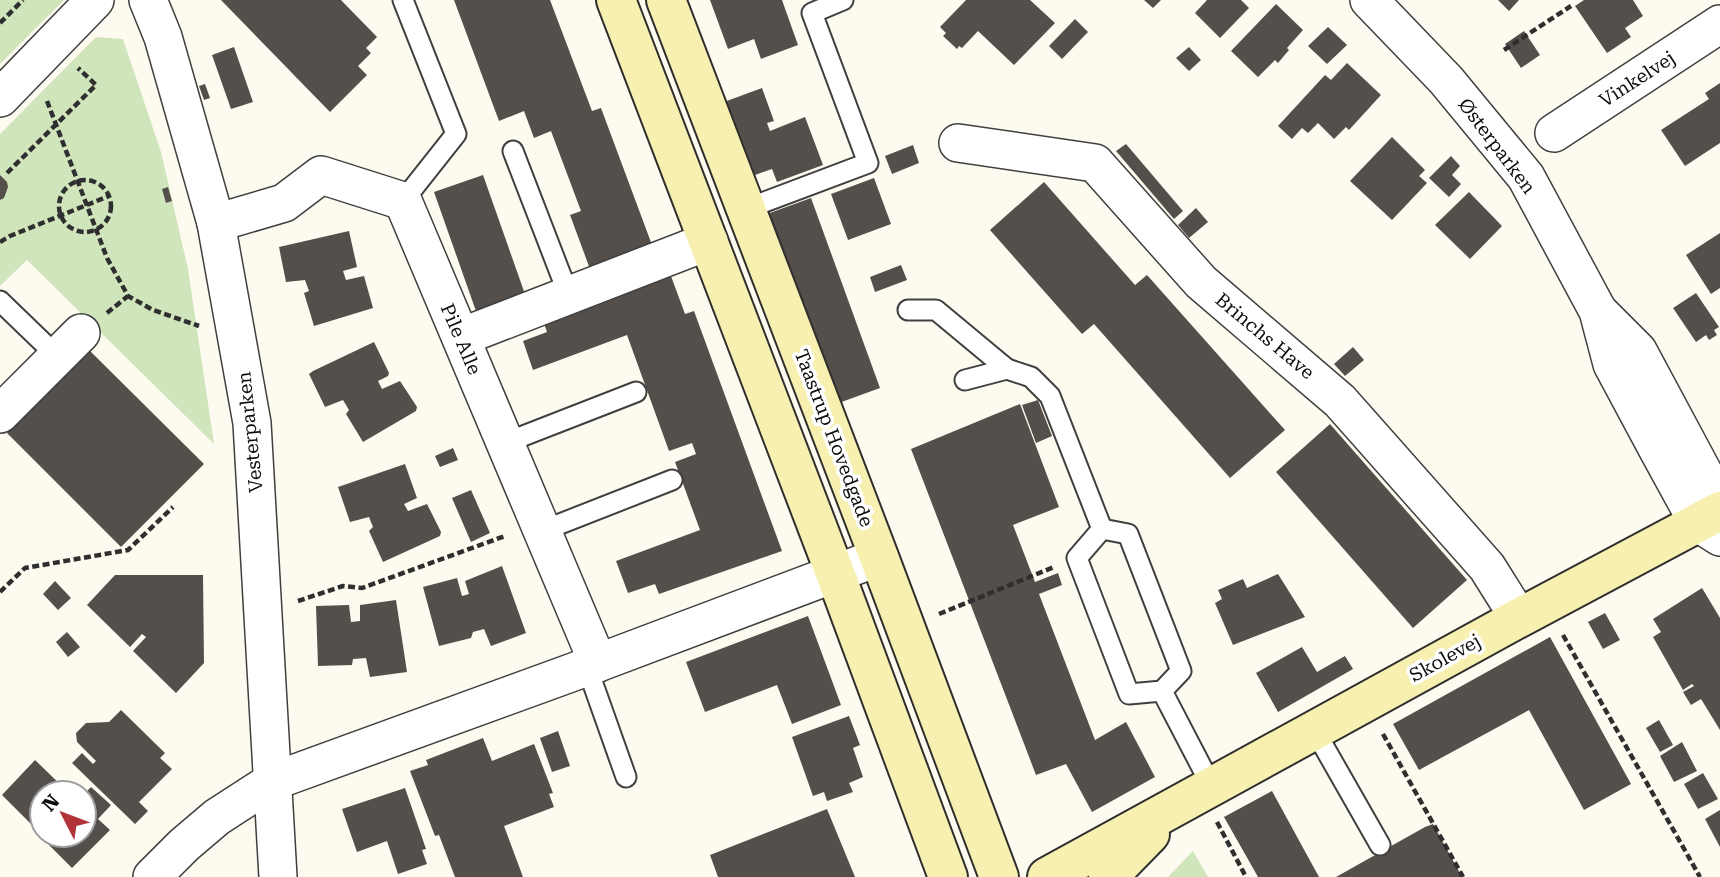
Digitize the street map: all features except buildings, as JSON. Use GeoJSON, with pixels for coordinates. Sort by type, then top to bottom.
{"type":"FeatureCollection","features":[{"type":"Feature","properties":{"kind":"street"},"geometry":{"type":"LineString","coordinates":[[0,98],[95,0]]}},
{"type":"Feature","properties":{"kind":"street","name":"Vesterparken"},"geometry":{"type":"LineString","coordinates":[[148,0],[163,37],[216,223],[252,423],[278,877]]}},
{"type":"Feature","properties":{"kind":"street"},"geometry":{"type":"LineString","coordinates":[[616,0],[948,877]]}},
{"type":"Feature","properties":{"kind":"street","name":"Taastrup Hovedgade"},"geometry":{"type":"LineString","coordinates":[[666,0],[999,877]]}},
{"type":"Feature","properties":{"kind":"street","name":"Østerparken"},"geometry":{"type":"LineString","coordinates":[[1369,0],[1446,80],[1526,177],[1598,311],[1612,364],[1714,519]]}},
{"type":"Feature","properties":{"kind":"street","name":"Vinkelvej"},"geometry":{"type":"LineString","coordinates":[[1555,133],[1720,24]]}},
{"type":"Feature","properties":{"kind":"street","name":"Brinchs Have"},"geometry":{"type":"LineString","coordinates":[[958,143],[1094,163],[1201,282],[1340,401],[1487,567],[1532,611]]}},
{"type":"Feature","properties":{"kind":"street"},"geometry":{"type":"LineString","coordinates":[[216,223],[284,203],[321,175],[403,201]]}},
{"type":"Feature","properties":{"kind":"street","name":"Pile Alle"},"geometry":{"type":"LineString","coordinates":[[403,201],[541,527],[593,665]]}},
{"type":"Feature","properties":{"kind":"street"},"geometry":{"type":"LineString","coordinates":[[461,337],[709,241]]}},
{"type":"Feature","properties":{"kind":"street"},"geometry":{"type":"LineString","coordinates":[[0,414],[69,345]]}},
{"type":"Feature","properties":{"kind":"street","name":"Skolevej"},"geometry":{"type":"LineString","coordinates":[[1047,877],[1532,611],[1714,519]]}},
{"type":"Feature","properties":{"kind":"street"},"geometry":{"type":"LineString","coordinates":[[152,877],[217,817],[271,782],[879,557]]}},
{"type":"Feature","properties":{"kind":"street","name":"Skolevej"},"geometry":{"type":"LineString","coordinates":[[1108,877],[1196,797]]}},
{"type":"Feature","properties":{"kind":"lane"},"geometry":{"type":"LineString","coordinates":[[403,0],[456,134],[403,201]]}},
{"type":"Feature","properties":{"kind":"lane"},"geometry":{"type":"LineString","coordinates":[[746,209],[868,163],[812,13],[843,0]]}},
{"type":"Feature","properties":{"kind":"lane"},"geometry":{"type":"LineString","coordinates":[[513,151],[569,296]]}},
{"type":"Feature","properties":{"kind":"lane"},"geometry":{"type":"LineString","coordinates":[[0,301],[69,345]]}},
{"type":"Feature","properties":{"kind":"lane"},"geometry":{"type":"LineString","coordinates":[[908,310],[936,310],[1007,369],[1031,377],[1050,396],[1102,528]]}},
{"type":"Feature","properties":{"kind":"lane"},"geometry":{"type":"LineString","coordinates":[[965,380],[1007,369]]}},
{"type":"Feature","properties":{"kind":"lane"},"geometry":{"type":"LineString","coordinates":[[505,443],[636,391]]}},
{"type":"Feature","properties":{"kind":"lane"},"geometry":{"type":"LineString","coordinates":[[541,527],[672,480]]}},
{"type":"Feature","properties":{"kind":"lane"},"geometry":{"type":"LineString","coordinates":[[1102,528],[1128,534],[1181,671],[1162,691],[1129,694],[1077,558],[1102,528]]}},
{"type":"Feature","properties":{"kind":"lane"},"geometry":{"type":"LineString","coordinates":[[593,665],[626,777]]}},
{"type":"Feature","properties":{"kind":"lane"},"geometry":{"type":"LineString","coordinates":[[1162,691],[1196,797]]}},
{"type":"Feature","properties":{"kind":"lane"},"geometry":{"type":"LineString","coordinates":[[1315,731],[1380,845]]}},
{"type":"Feature","properties":{"kind":"path"},"geometry":{"type":"LineString","coordinates":[[0,23],[23,0]]}},
{"type":"Feature","properties":{"kind":"path"},"geometry":{"type":"LineString","coordinates":[[1504,50],[1571,6]]}},
{"type":"Feature","properties":{"kind":"path"},"geometry":{"type":"LineString","coordinates":[[7,173],[96,85],[52,44]]}},
{"type":"Feature","properties":{"kind":"path"},"geometry":{"type":"LineString","coordinates":[[26,71],[42,90],[107,258],[128,296],[153,310],[188,323],[237,334]]}},
{"type":"Feature","properties":{"kind":"path"},"geometry":{"type":"LineString","coordinates":[[77,181],[96,183],[109,196],[109,215],[104,224],[96,229],[86,232],[75,230],[61,215],[59,205],[62,195],[68,186],[77,181]]}},
{"type":"Feature","properties":{"kind":"path"},"geometry":{"type":"LineString","coordinates":[[0,242],[109,196]]}},
{"type":"Feature","properties":{"kind":"path"},"geometry":{"type":"LineString","coordinates":[[0,593],[24,568],[128,550],[173,506]]}},
{"type":"Feature","properties":{"kind":"path"},"geometry":{"type":"LineString","coordinates":[[263,612],[343,586],[362,588],[541,527]]}},
{"type":"Feature","properties":{"kind":"path"},"geometry":{"type":"LineString","coordinates":[[905,628],[1077,558]]}},
{"type":"Feature","properties":{"kind":"path"},"geometry":{"type":"LineString","coordinates":[[1532,611],[1700,877]]}},
{"type":"Feature","properties":{"kind":"path"},"geometry":{"type":"LineString","coordinates":[[1366,702],[1463,877]]}},
{"type":"Feature","properties":{"kind":"path"},"geometry":{"type":"LineString","coordinates":[[1196,797],[1246,877]]}},
{"type":"Feature","properties":{"kind":"green space"},"geometry":{"type":"Polygon","coordinates":[[[0,0],[64,0],[0,64],[0,0]]]}},
{"type":"Feature","properties":{"kind":"green space"},"geometry":{"type":"Polygon","coordinates":[[[96,37],[123,39],[161,152],[188,269],[214,444],[27,260],[0,286],[0,134],[96,37]]]}},
{"type":"Feature","properties":{"kind":"green space"},"geometry":{"type":"Polygon","coordinates":[[[1193,851],[1208,877],[1168,877],[1193,851]]]}}]}
